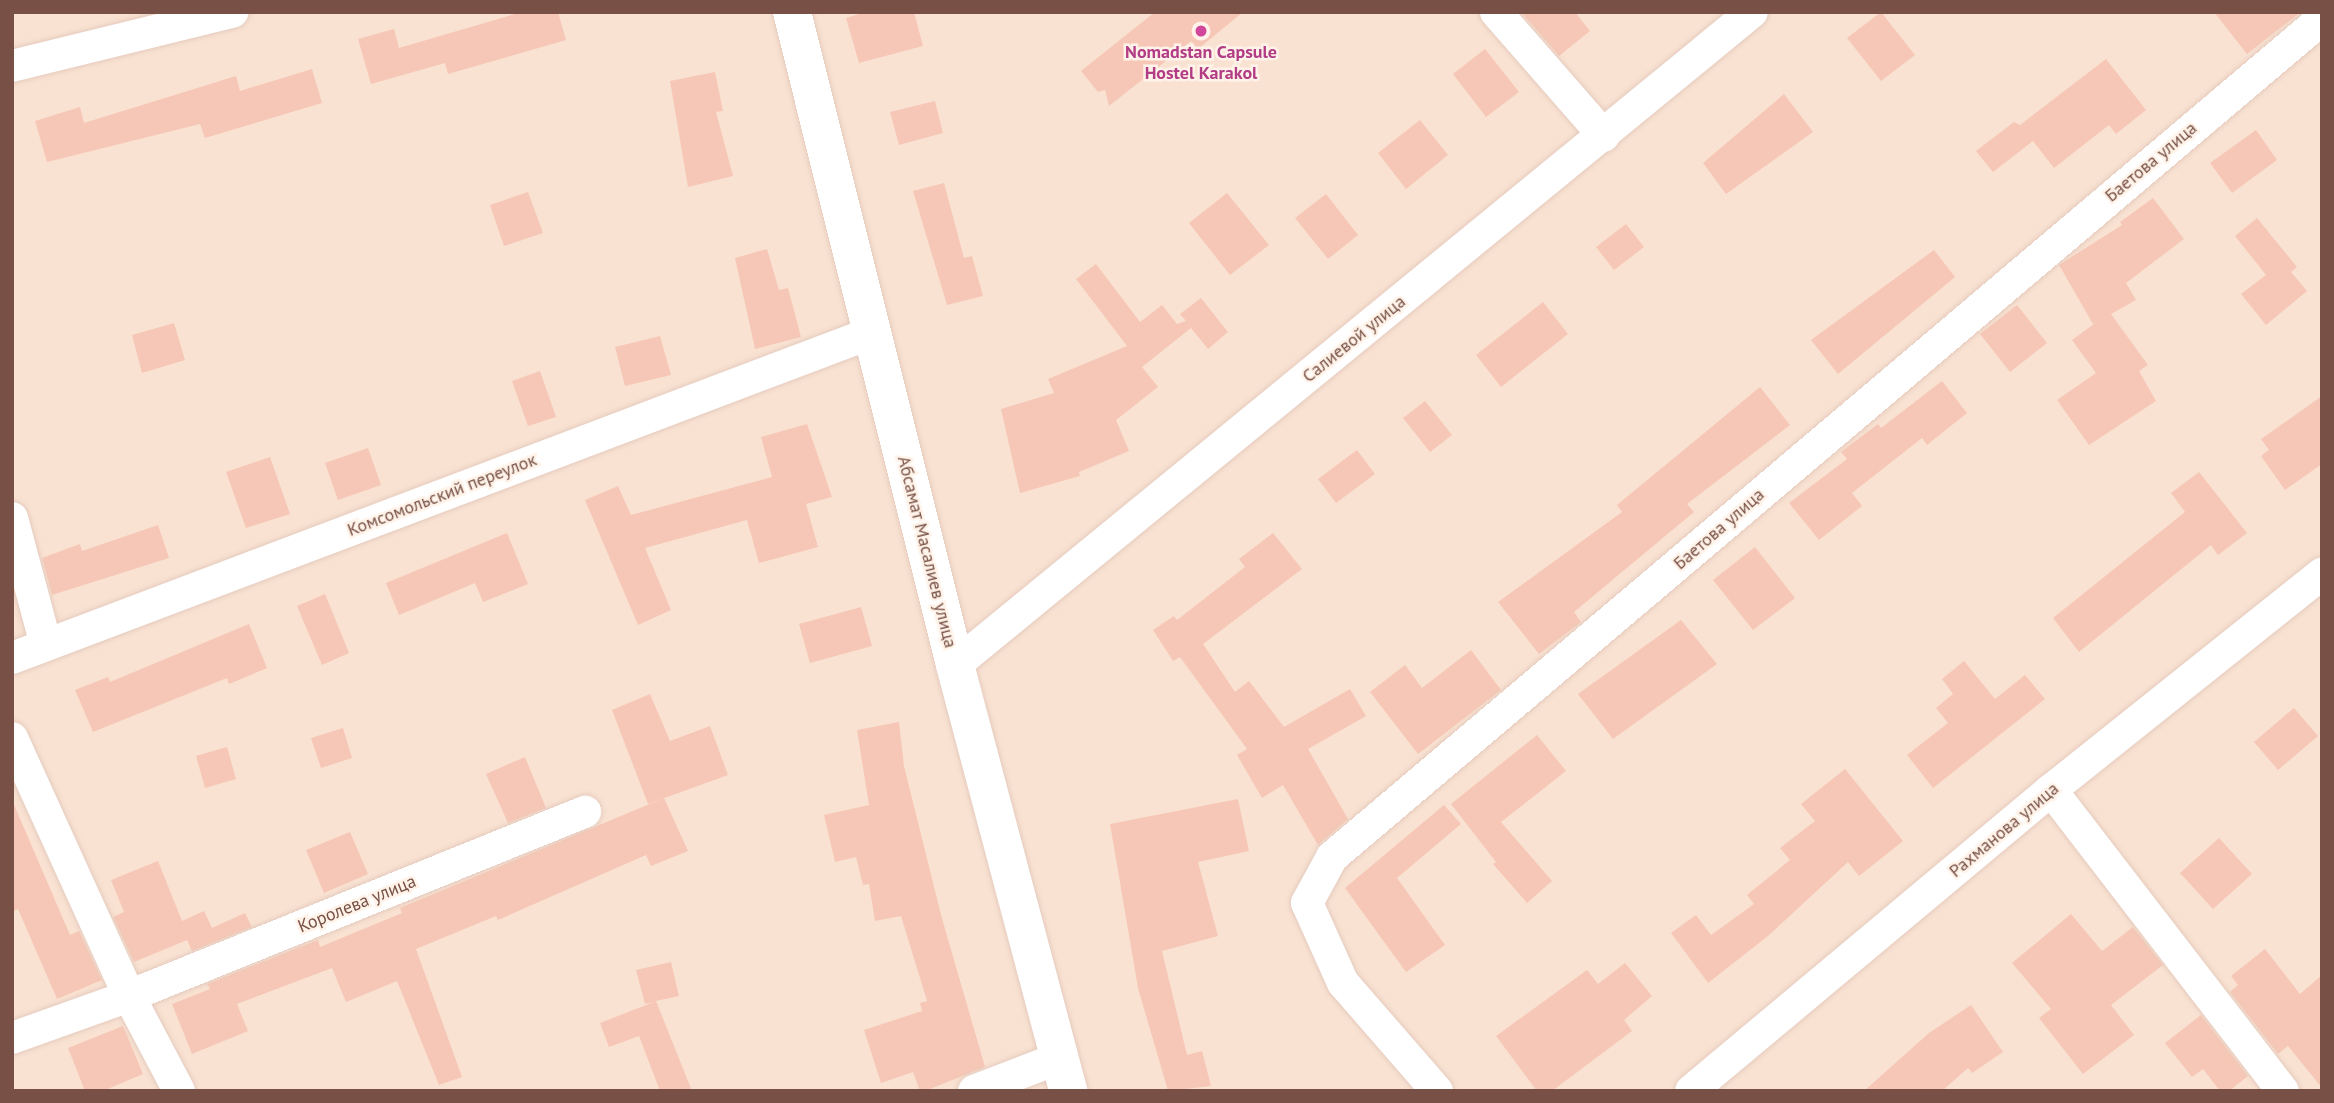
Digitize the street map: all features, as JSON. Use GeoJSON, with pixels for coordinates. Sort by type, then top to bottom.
{"type":"FeatureCollection","features":[{"type":"Feature","properties":{"kind":"street"},"geometry":{"type":"LineString","coordinates":[[12,66],[232,12]]}},
{"type":"Feature","properties":{"kind":"street","name":"Абсамат Масалиев улица"},"geometry":{"type":"LineString","coordinates":[[792,12],[955,665],[1063,1074]]}},
{"type":"Feature","properties":{"kind":"street"},"geometry":{"type":"LineString","coordinates":[[1496,12],[1604,136]]}},
{"type":"Feature","properties":{"kind":"street","name":"Салиевой улица"},"geometry":{"type":"LineString","coordinates":[[955,665],[1604,136],[1752,12]]}},
{"type":"Feature","properties":{"kind":"street","name":"Баетова улица"},"geometry":{"type":"LineString","coordinates":[[1437,1091],[1338,971],[1307,903],[1332,857],[2322,19]]}},
{"type":"Feature","properties":{"kind":"street","name":"Комсомольский переулок"},"geometry":{"type":"LineString","coordinates":[[12,658],[872,333]]}},
{"type":"Feature","properties":{"kind":"street"},"geometry":{"type":"LineString","coordinates":[[12,518],[46,645]]}},
{"type":"Feature","properties":{"kind":"street","name":"Рахманова улица"},"geometry":{"type":"LineString","coordinates":[[1691,1091],[2051,790],[2322,574]]}},
{"type":"Feature","properties":{"kind":"street"},"geometry":{"type":"LineString","coordinates":[[12,738],[129,996],[179,1091]]}},
{"type":"Feature","properties":{"kind":"street"},"geometry":{"type":"LineString","coordinates":[[2051,790],[2283,1091]]}},
{"type":"Feature","properties":{"kind":"street","name":"Королева улица"},"geometry":{"type":"LineString","coordinates":[[12,1038],[129,996],[586,812]]}},
{"type":"Feature","properties":{"kind":"street"},"geometry":{"type":"LineString","coordinates":[[974,1091],[1063,1074]]}},
{"type":"Feature","properties":{"kind":"shaded area"},"geometry":{"type":"Polygon","coordinates":[[[12,12],[2322,12],[2322,1091],[12,1091],[12,12]]]}},
{"type":"Feature","properties":{"kind":"building"},"geometry":{"type":"Polygon","coordinates":[[[522,12],[558,12],[566,40],[448,74],[445,63],[371,84],[358,39],[394,29],[399,48],[522,12]]]}},
{"type":"Feature","properties":{"kind":"building"},"geometry":{"type":"Polygon","coordinates":[[[866,12],[914,12],[923,46],[859,63],[846,18],[866,12]]]}},
{"type":"Feature","properties":{"kind":"building"},"geometry":{"type":"Polygon","coordinates":[[[1155,12],[1243,12],[1198,49],[1191,41],[1109,106],[1105,90],[1098,92],[1081,71],[1155,12]]]}},
{"type":"Feature","properties":{"kind":"building"},"geometry":{"type":"Polygon","coordinates":[[[1521,12],[1575,12],[1590,31],[1559,56],[1521,12]]]}},
{"type":"Feature","properties":{"kind":"building"},"geometry":{"type":"Polygon","coordinates":[[[1881,12],[1915,55],[1881,81],[1847,38],[1881,12]]]}},
{"type":"Feature","properties":{"kind":"building"},"geometry":{"type":"Polygon","coordinates":[[[2214,12],[2301,12],[2247,54],[2214,12]]]}},
{"type":"Feature","properties":{"kind":"building"},"geometry":{"type":"Polygon","coordinates":[[[1485,49],[1519,92],[1486,117],[1453,74],[1485,49]]]}},
{"type":"Feature","properties":{"kind":"building"},"geometry":{"type":"Polygon","coordinates":[[[2106,59],[2146,110],[2116,134],[2109,125],[2054,168],[2033,141],[1993,172],[1976,151],[2014,122],[2020,125],[2106,59]]]}},
{"type":"Feature","properties":{"kind":"building"},"geometry":{"type":"Polygon","coordinates":[[[312,69],[322,103],[205,138],[200,124],[47,162],[35,121],[80,107],[84,123],[236,76],[240,91],[312,69]]]}},
{"type":"Feature","properties":{"kind":"building"},"geometry":{"type":"Polygon","coordinates":[[[715,72],[723,111],[716,112],[733,176],[688,187],[670,81],[715,72]]]}},
{"type":"Feature","properties":{"kind":"building"},"geometry":{"type":"Polygon","coordinates":[[[1784,94],[1813,132],[1726,194],[1703,163],[1784,94]]]}},
{"type":"Feature","properties":{"kind":"building"},"geometry":{"type":"Polygon","coordinates":[[[935,101],[943,133],[899,145],[890,112],[935,101]]]}},
{"type":"Feature","properties":{"kind":"building"},"geometry":{"type":"Polygon","coordinates":[[[1420,120],[1448,155],[1406,189],[1378,153],[1420,120]]]}},
{"type":"Feature","properties":{"kind":"building"},"geometry":{"type":"Polygon","coordinates":[[[2256,130],[2277,160],[2232,193],[2210,163],[2256,130]]]}},
{"type":"Feature","properties":{"kind":"building"},"geometry":{"type":"Polygon","coordinates":[[[944,183],[964,258],[972,256],[983,296],[947,305],[913,191],[944,183]]]}},
{"type":"Feature","properties":{"kind":"building"},"geometry":{"type":"Polygon","coordinates":[[[528,192],[543,233],[504,246],[490,205],[528,192]]]}},
{"type":"Feature","properties":{"kind":"building"},"geometry":{"type":"Polygon","coordinates":[[[1227,193],[1269,245],[1230,275],[1189,223],[1227,193]]]}},
{"type":"Feature","properties":{"kind":"building"},"geometry":{"type":"Polygon","coordinates":[[[1326,194],[1358,235],[1328,259],[1295,218],[1326,194]]]}},
{"type":"Feature","properties":{"kind":"building"},"geometry":{"type":"Polygon","coordinates":[[[2153,198],[2184,239],[2126,283],[2136,300],[2111,314],[2148,365],[2139,371],[2156,401],[2089,445],[2057,400],[2096,373],[2072,340],[2098,321],[2093,324],[2059,265],[2122,225],[2120,222],[2153,198]]]}},
{"type":"Feature","properties":{"kind":"building"},"geometry":{"type":"Polygon","coordinates":[[[2257,218],[2297,267],[2291,272],[2307,291],[2266,325],[2241,294],[2266,275],[2235,236],[2257,218]]]}},
{"type":"Feature","properties":{"kind":"building"},"geometry":{"type":"Polygon","coordinates":[[[1626,224],[1644,247],[1614,270],[1596,247],[1626,224]]]}},
{"type":"Feature","properties":{"kind":"building"},"geometry":{"type":"Polygon","coordinates":[[[767,249],[779,290],[788,288],[801,337],[755,349],[735,258],[767,249]]]}},
{"type":"Feature","properties":{"kind":"building"},"geometry":{"type":"Polygon","coordinates":[[[1934,250],[1955,277],[1838,374],[1811,340],[1934,250]]]}},
{"type":"Feature","properties":{"kind":"building"},"geometry":{"type":"Polygon","coordinates":[[[1096,264],[1140,322],[1162,305],[1177,324],[1186,321],[1180,314],[1201,298],[1228,332],[1208,349],[1191,328],[1142,367],[1158,387],[1116,420],[1129,451],[1079,472],[1080,476],[1020,493],[1001,409],[1054,393],[1048,379],[1127,346],[1076,279],[1096,264]]]}},
{"type":"Feature","properties":{"kind":"building"},"geometry":{"type":"Polygon","coordinates":[[[1543,302],[1568,334],[1501,387],[1476,355],[1543,302]]]}},
{"type":"Feature","properties":{"kind":"building"},"geometry":{"type":"Polygon","coordinates":[[[2017,305],[2047,343],[2010,372],[1980,334],[2017,305]]]}},
{"type":"Feature","properties":{"kind":"building"},"geometry":{"type":"Polygon","coordinates":[[[174,323],[185,360],[142,373],[132,335],[174,323]]]}},
{"type":"Feature","properties":{"kind":"building"},"geometry":{"type":"Polygon","coordinates":[[[660,336],[671,375],[625,386],[615,347],[660,336]]]}},
{"type":"Feature","properties":{"kind":"building"},"geometry":{"type":"Polygon","coordinates":[[[540,371],[556,417],[528,426],[512,381],[540,371]]]}},
{"type":"Feature","properties":{"kind":"building"},"geometry":{"type":"Polygon","coordinates":[[[1942,381],[1967,413],[1927,445],[1922,438],[1852,493],[1862,506],[1819,540],[1789,503],[1847,459],[1841,452],[1878,424],[1881,428],[1942,381]]]}},
{"type":"Feature","properties":{"kind":"building"},"geometry":{"type":"Polygon","coordinates":[[[1760,387],[1790,425],[1687,504],[1694,512],[1574,612],[1581,622],[1539,654],[1498,602],[1622,512],[1617,505],[1760,387]]]}},
{"type":"Feature","properties":{"kind":"building"},"geometry":{"type":"Polygon","coordinates":[[[2322,396],[2322,464],[2285,490],[2261,456],[2269,450],[2261,439],[2322,396]]]}},
{"type":"Feature","properties":{"kind":"building"},"geometry":{"type":"Polygon","coordinates":[[[1425,401],[1452,435],[1430,452],[1403,418],[1425,401]]]}},
{"type":"Feature","properties":{"kind":"building"},"geometry":{"type":"Polygon","coordinates":[[[807,424],[832,497],[806,504],[818,547],[759,563],[747,520],[645,548],[671,610],[638,625],[585,500],[618,486],[631,515],[772,477],[761,437],[807,424]]]}},
{"type":"Feature","properties":{"kind":"building"},"geometry":{"type":"Polygon","coordinates":[[[368,448],[381,485],[338,500],[325,463],[368,448]]]}},
{"type":"Feature","properties":{"kind":"building"},"geometry":{"type":"Polygon","coordinates":[[[1357,450],[1375,474],[1336,503],[1318,479],[1357,450]]]}},
{"type":"Feature","properties":{"kind":"building"},"geometry":{"type":"Polygon","coordinates":[[[270,457],[290,514],[246,528],[226,472],[270,457]]]}},
{"type":"Feature","properties":{"kind":"building"},"geometry":{"type":"Polygon","coordinates":[[[2199,472],[2247,533],[2218,555],[2211,545],[2079,652],[2053,618],[2185,512],[2171,493],[2199,472]]]}},
{"type":"Feature","properties":{"kind":"building"},"geometry":{"type":"Polygon","coordinates":[[[158,525],[169,558],[52,595],[42,558],[80,544],[82,551],[158,525]]]}},
{"type":"Feature","properties":{"kind":"building"},"geometry":{"type":"Polygon","coordinates":[[[507,533],[528,584],[483,602],[475,583],[399,615],[386,583],[507,533]]]}},
{"type":"Feature","properties":{"kind":"building"},"geometry":{"type":"Polygon","coordinates":[[[1273,533],[1302,569],[1203,644],[1235,692],[1249,681],[1284,727],[1350,689],[1366,716],[1308,749],[1348,819],[1318,845],[1283,785],[1262,798],[1237,755],[1247,749],[1180,657],[1173,661],[1153,630],[1174,616],[1177,620],[1245,567],[1239,559],[1273,533]]]}},
{"type":"Feature","properties":{"kind":"building"},"geometry":{"type":"Polygon","coordinates":[[[1755,547],[1795,598],[1753,630],[1713,580],[1755,547]]]}},
{"type":"Feature","properties":{"kind":"building"},"geometry":{"type":"Polygon","coordinates":[[[325,594],[349,653],[322,665],[297,606],[325,594]]]}},
{"type":"Feature","properties":{"kind":"building"},"geometry":{"type":"Polygon","coordinates":[[[861,607],[872,646],[810,663],[799,624],[861,607]]]}},
{"type":"Feature","properties":{"kind":"building"},"geometry":{"type":"Polygon","coordinates":[[[1681,620],[1717,664],[1613,739],[1578,694],[1681,620]]]}},
{"type":"Feature","properties":{"kind":"building"},"geometry":{"type":"Polygon","coordinates":[[[249,624],[267,668],[229,684],[227,678],[93,732],[75,690],[108,677],[110,682],[249,624]]]}},
{"type":"Feature","properties":{"kind":"building"},"geometry":{"type":"Polygon","coordinates":[[[1471,650],[1501,690],[1418,754],[1370,692],[1405,665],[1422,688],[1471,650]]]}},
{"type":"Feature","properties":{"kind":"building"},"geometry":{"type":"Polygon","coordinates":[[[1964,661],[1995,699],[2025,675],[2045,699],[1933,788],[1907,755],[1948,723],[1936,708],[1953,694],[1942,679],[1964,661]]]}},
{"type":"Feature","properties":{"kind":"building"},"geometry":{"type":"Polygon","coordinates":[[[650,694],[670,741],[710,726],[728,775],[648,804],[612,710],[650,694]]]}},
{"type":"Feature","properties":{"kind":"building"},"geometry":{"type":"Polygon","coordinates":[[[2294,708],[2318,736],[2278,770],[2254,742],[2294,708]]]}},
{"type":"Feature","properties":{"kind":"building"},"geometry":{"type":"Polygon","coordinates":[[[899,722],[904,766],[941,915],[985,1067],[925,1091],[920,1091],[913,1072],[881,1083],[864,1030],[922,1011],[920,1003],[927,1001],[901,916],[875,921],[869,884],[863,885],[856,857],[835,862],[824,815],[869,805],[857,730],[899,722]]]}},
{"type":"Feature","properties":{"kind":"building"},"geometry":{"type":"Polygon","coordinates":[[[343,728],[352,758],[321,768],[311,738],[343,728]]]}},
{"type":"Feature","properties":{"kind":"building"},"geometry":{"type":"Polygon","coordinates":[[[1537,735],[1566,771],[1501,822],[1552,881],[1527,903],[1493,864],[1496,862],[1451,804],[1537,735]]]}},
{"type":"Feature","properties":{"kind":"building"},"geometry":{"type":"Polygon","coordinates":[[[227,747],[236,779],[205,788],[196,756],[227,747]]]}},
{"type":"Feature","properties":{"kind":"building"},"geometry":{"type":"Polygon","coordinates":[[[525,757],[546,808],[508,823],[486,774],[525,757]]]}},
{"type":"Feature","properties":{"kind":"building"},"geometry":{"type":"Polygon","coordinates":[[[1845,769],[1903,841],[1859,876],[1848,862],[1768,936],[1708,983],[1671,933],[1696,915],[1711,935],[1754,904],[1747,895],[1790,860],[1780,848],[1815,821],[1801,804],[1845,769]]]}},
{"type":"Feature","properties":{"kind":"building"},"geometry":{"type":"Polygon","coordinates":[[[664,798],[688,851],[651,866],[646,855],[498,920],[496,916],[416,949],[462,1077],[439,1085],[397,981],[346,1002],[332,968],[237,1004],[248,1031],[192,1054],[172,1004],[210,989],[207,984],[318,940],[320,947],[402,913],[400,908],[664,798]]]}},
{"type":"Feature","properties":{"kind":"building"},"geometry":{"type":"Polygon","coordinates":[[[1238,799],[1249,851],[1198,862],[1218,936],[1162,951],[1187,1055],[1202,1051],[1211,1086],[1168,1091],[1138,988],[1110,824],[1238,799]]]}},
{"type":"Feature","properties":{"kind":"building"},"geometry":{"type":"Polygon","coordinates":[[[12,800],[70,935],[79,931],[102,980],[57,999],[18,909],[12,912],[12,800]]]}},
{"type":"Feature","properties":{"kind":"building"},"geometry":{"type":"Polygon","coordinates":[[[1444,805],[1461,824],[1397,878],[1445,945],[1406,972],[1345,888],[1444,805]]]}},
{"type":"Feature","properties":{"kind":"building"},"geometry":{"type":"Polygon","coordinates":[[[350,832],[368,874],[324,893],[306,850],[350,832]]]}},
{"type":"Feature","properties":{"kind":"building"},"geometry":{"type":"Polygon","coordinates":[[[2219,838],[2252,874],[2213,909],[2180,873],[2219,838]]]}},
{"type":"Feature","properties":{"kind":"building"},"geometry":{"type":"Polygon","coordinates":[[[158,861],[182,921],[204,911],[212,928],[245,913],[252,927],[192,951],[187,940],[134,962],[113,917],[124,912],[111,880],[158,861]]]}},
{"type":"Feature","properties":{"kind":"building"},"geometry":{"type":"Polygon","coordinates":[[[2071,914],[2102,951],[2133,927],[2163,965],[2111,1005],[2134,1035],[2083,1074],[2039,1018],[2051,1009],[2012,963],[2071,914]]]}},
{"type":"Feature","properties":{"kind":"building"},"geometry":{"type":"Polygon","coordinates":[[[2265,949],[2300,994],[2322,975],[2322,1088],[2288,1046],[2278,1054],[2230,992],[2238,985],[2231,976],[2265,949]]]}},
{"type":"Feature","properties":{"kind":"building"},"geometry":{"type":"Polygon","coordinates":[[[671,962],[679,996],[656,1001],[692,1091],[660,1091],[639,1036],[609,1047],[600,1023],[654,1002],[645,1004],[636,970],[671,962]]]}},
{"type":"Feature","properties":{"kind":"building"},"geometry":{"type":"Polygon","coordinates":[[[1625,963],[1652,996],[1624,1020],[1632,1031],[1552,1091],[1537,1091],[1496,1036],[1587,970],[1598,984],[1625,963]]]}},
{"type":"Feature","properties":{"kind":"building"},"geometry":{"type":"Polygon","coordinates":[[[1971,1005],[2003,1052],[1972,1073],[1968,1068],[1942,1091],[1864,1091],[1929,1033],[1971,1005]]]}},
{"type":"Feature","properties":{"kind":"building"},"geometry":{"type":"Polygon","coordinates":[[[2201,1015],[2248,1076],[2229,1091],[2220,1091],[2203,1069],[2192,1077],[2165,1043],[2201,1015]]]}},
{"type":"Feature","properties":{"kind":"building"},"geometry":{"type":"Polygon","coordinates":[[[123,1026],[143,1074],[103,1091],[85,1091],[68,1048],[123,1026]]]}},
{"type":"Feature","properties":{"kind":"place","name":"Nomadstan Capsule Hostel Karakol"},"geometry":{"type":"Point","coordinates":[1201,31]}}]}
